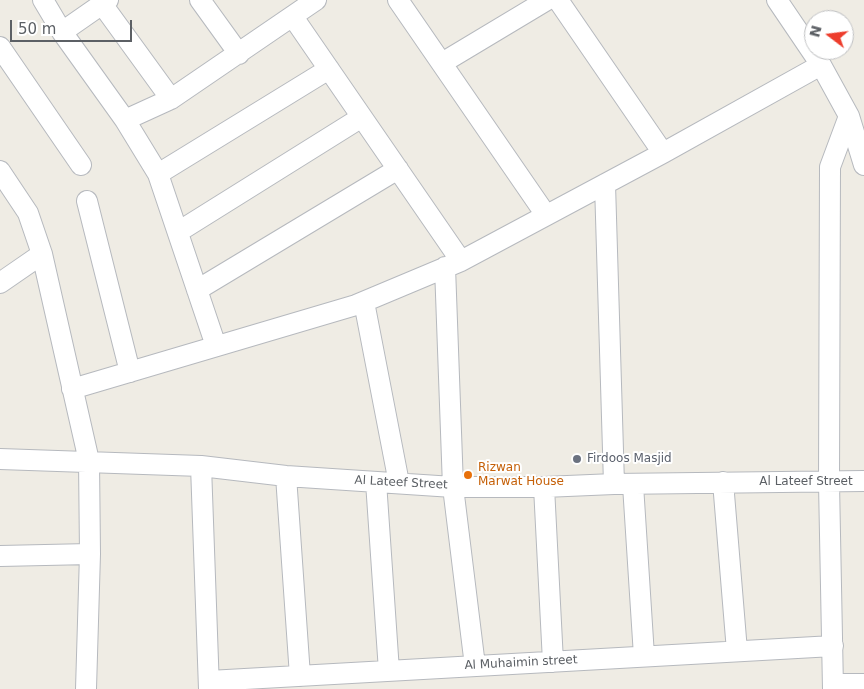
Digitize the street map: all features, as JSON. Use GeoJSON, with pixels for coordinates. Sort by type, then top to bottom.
{"type":"FeatureCollection","features":[{"type":"Feature","properties":{"kind":"street"},"geometry":{"type":"LineString","coordinates":[[43,0],[62,32],[125,120],[158,174],[216,346]]}},
{"type":"Feature","properties":{"kind":"street"},"geometry":{"type":"LineString","coordinates":[[200,0],[239,54]]}},
{"type":"Feature","properties":{"kind":"street"},"geometry":{"type":"LineString","coordinates":[[398,0],[546,216]]}},
{"type":"Feature","properties":{"kind":"street"},"geometry":{"type":"LineString","coordinates":[[442,64],[546,0]]}},
{"type":"Feature","properties":{"kind":"street"},"geometry":{"type":"LineString","coordinates":[[558,0],[664,153]]}},
{"type":"Feature","properties":{"kind":"street"},"geometry":{"type":"LineString","coordinates":[[777,0],[821,65],[850,116],[864,165]]}},
{"type":"Feature","properties":{"kind":"street"},"geometry":{"type":"LineString","coordinates":[[62,32],[105,2],[171,99]]}},
{"type":"Feature","properties":{"kind":"street"},"geometry":{"type":"LineString","coordinates":[[125,120],[171,99],[239,54],[303,6],[329,69],[398,168],[453,264],[453,487],[475,666]]}},
{"type":"Feature","properties":{"kind":"street"},"geometry":{"type":"LineString","coordinates":[[0,47],[81,165]]}},
{"type":"Feature","properties":{"kind":"street"},"geometry":{"type":"LineString","coordinates":[[72,389],[364,302],[453,264],[664,153],[821,65]]}},
{"type":"Feature","properties":{"kind":"street"},"geometry":{"type":"LineString","coordinates":[[158,174],[329,69]]}},
{"type":"Feature","properties":{"kind":"street"},"geometry":{"type":"LineString","coordinates":[[850,116],[830,167],[829,483],[833,687],[864,684]]}},
{"type":"Feature","properties":{"kind":"street"},"geometry":{"type":"LineString","coordinates":[[178,232],[362,117]]}},
{"type":"Feature","properties":{"kind":"street"},"geometry":{"type":"LineString","coordinates":[[197,290],[398,168]]}},
{"type":"Feature","properties":{"kind":"street"},"geometry":{"type":"LineString","coordinates":[[0,171],[28,213],[42,254],[89,461],[90,554],[86,689]]}},
{"type":"Feature","properties":{"kind":"street"},"geometry":{"type":"LineString","coordinates":[[606,184],[624,484],[644,656]]}},
{"type":"Feature","properties":{"kind":"street"},"geometry":{"type":"LineString","coordinates":[[87,201],[130,372]]}},
{"type":"Feature","properties":{"kind":"street"},"geometry":{"type":"LineString","coordinates":[[0,283],[42,254]]}},
{"type":"Feature","properties":{"kind":"street"},"geometry":{"type":"LineString","coordinates":[[364,302],[399,483]]}},
{"type":"Feature","properties":{"kind":"street","name":"Al Lateef Street"},"geometry":{"type":"LineString","coordinates":[[0,459],[201,466],[286,476],[453,487],[864,481]]}},
{"type":"Feature","properties":{"kind":"street"},"geometry":{"type":"LineString","coordinates":[[201,466],[209,685]]}},
{"type":"Feature","properties":{"kind":"street"},"geometry":{"type":"LineString","coordinates":[[286,476],[300,676]]}},
{"type":"Feature","properties":{"kind":"street"},"geometry":{"type":"LineString","coordinates":[[376,482],[389,671]]}},
{"type":"Feature","properties":{"kind":"street"},"geometry":{"type":"LineString","coordinates":[[723,482],[737,651]]}},
{"type":"Feature","properties":{"kind":"street"},"geometry":{"type":"LineString","coordinates":[[544,487],[553,662]]}},
{"type":"Feature","properties":{"kind":"street"},"geometry":{"type":"LineString","coordinates":[[0,556],[90,554]]}},
{"type":"Feature","properties":{"kind":"street","name":"Al Muhaimin street"},"geometry":{"type":"LineString","coordinates":[[209,685],[300,676],[832,646]]}},
{"type":"Feature","properties":{"kind":"place","name":"Firdoos Masjid"},"geometry":{"type":"Point","coordinates":[577,459]}},
{"type":"Feature","properties":{"kind":"place","name":"Rizwan Marwat House"},"geometry":{"type":"Point","coordinates":[468,475]}}]}
